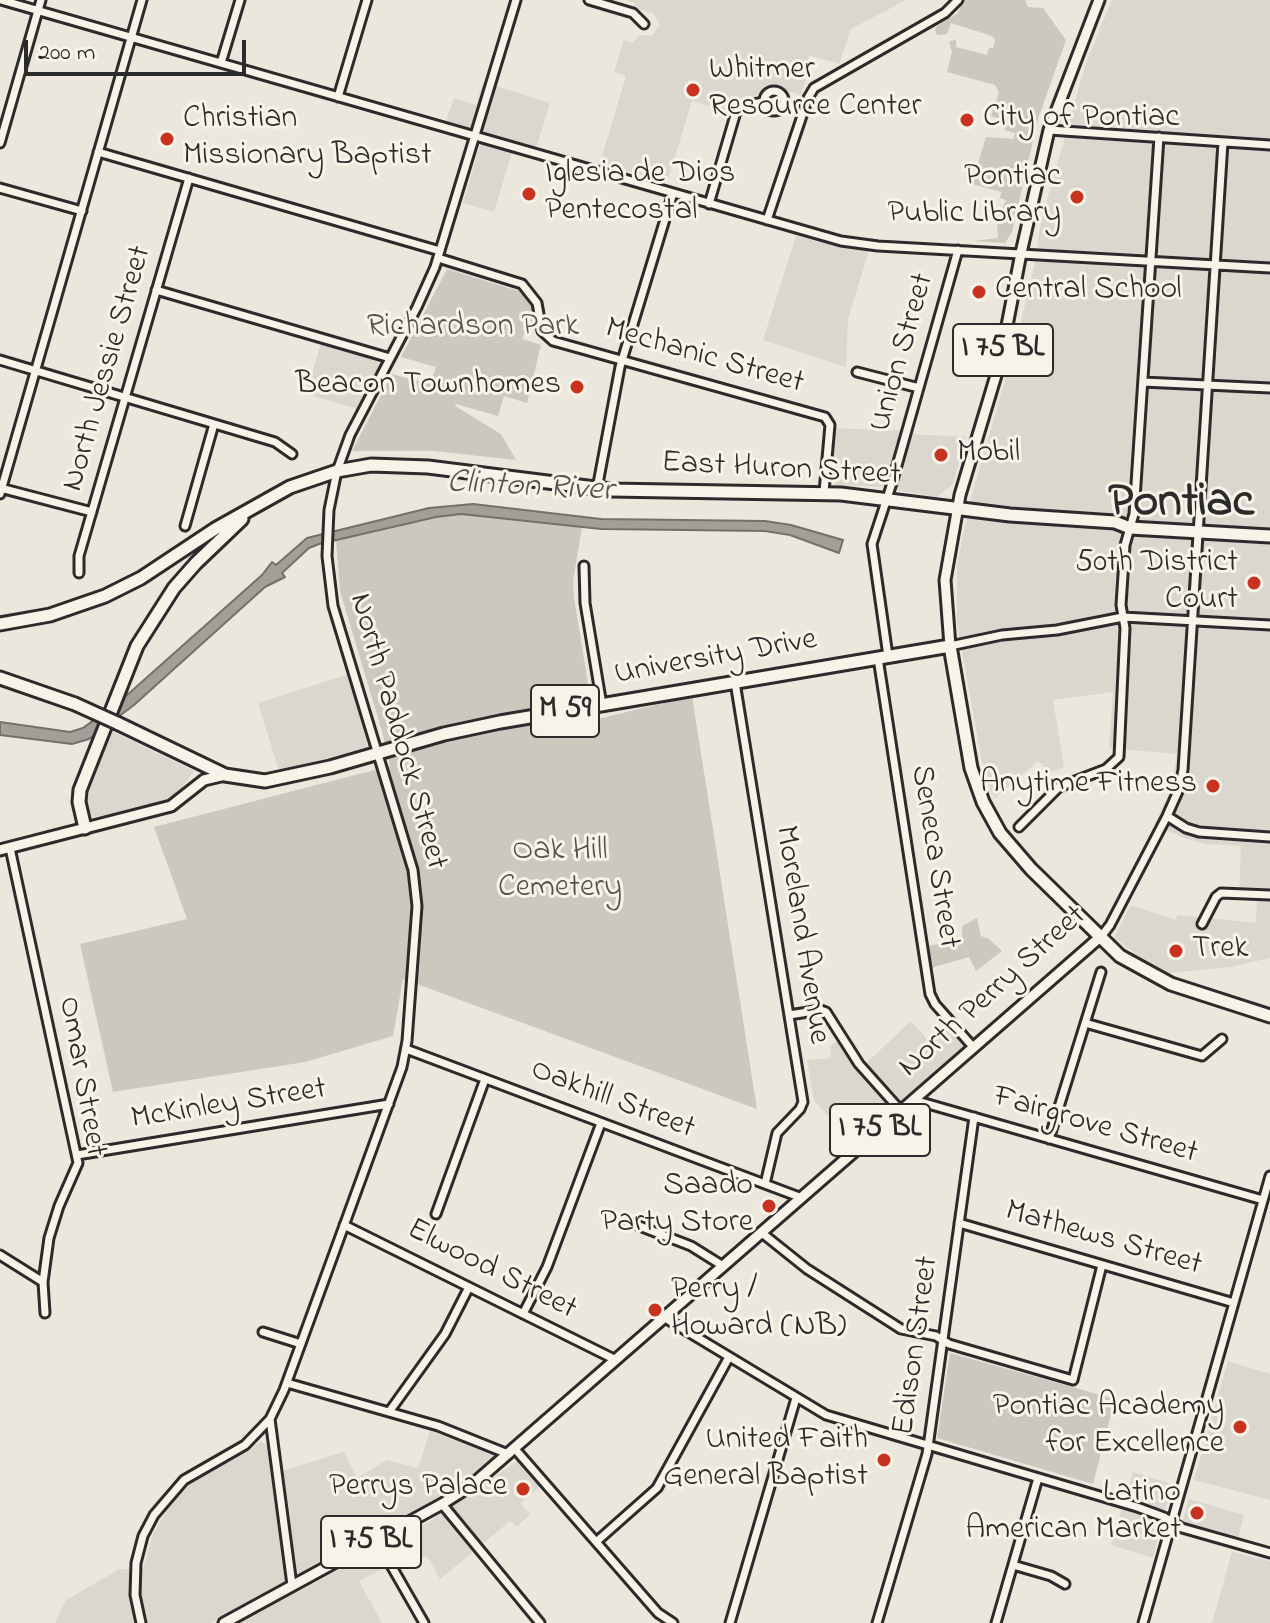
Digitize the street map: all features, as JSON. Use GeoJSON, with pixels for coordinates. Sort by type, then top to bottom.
{"type":"FeatureCollection","features":[{"type":"Feature","properties":{"kind":"highway","name":"East Huron Street"},"geometry":{"type":"LineString","coordinates":[[251,510],[290,487],[337,471],[371,465],[398,465],[597,489],[824,492],[1115,522],[1130,528],[1270,536]]}},
{"type":"Feature","properties":{"kind":"highway"},"geometry":{"type":"LineString","coordinates":[[0,624],[50,615],[105,596],[141,578],[215,529],[251,510]]}},
{"type":"Feature","properties":{"kind":"highway"},"geometry":{"type":"LineString","coordinates":[[85,828],[79,802],[80,790],[137,646],[174,588],[251,510]]}},
{"type":"Feature","properties":{"kind":"highway","name":"University Drive"},"geometry":{"type":"LineString","coordinates":[[225,775],[255,781],[275,780],[481,726],[950,646]]}},
{"type":"Feature","properties":{"kind":"highway","name":"I 75 BL"},"geometry":{"type":"LineString","coordinates":[[950,646],[966,748],[983,802],[1000,833],[1099,938],[1120,956],[1171,984],[1270,1016]]}},
{"type":"Feature","properties":{"kind":"highway","name":"M 59"},"geometry":{"type":"LineString","coordinates":[[0,678],[75,704],[225,775]]}},
{"type":"Feature","properties":{"kind":"main road","name":"I 75 BL"},"geometry":{"type":"LineString","coordinates":[[950,646],[945,580],[957,508],[1000,362],[1049,130],[1099,0]]}},
{"type":"Feature","properties":{"kind":"main road"},"geometry":{"type":"LineString","coordinates":[[5,849],[166,808],[204,780],[225,775]]}},
{"type":"Feature","properties":{"kind":"main road","name":"North Perry Street"},"geometry":{"type":"LineString","coordinates":[[224,1623],[472,1485],[1099,938]]}},
{"type":"Feature","properties":{"kind":"street"},"geometry":{"type":"LineString","coordinates":[[1,0],[853,243],[1270,268]]}},
{"type":"Feature","properties":{"kind":"street"},"geometry":{"type":"LineString","coordinates":[[0,143],[41,0]]}},
{"type":"Feature","properties":{"kind":"street"},"geometry":{"type":"LineString","coordinates":[[92,512],[1,490],[142,0]]}},
{"type":"Feature","properties":{"kind":"street"},"geometry":{"type":"LineString","coordinates":[[221,63],[240,0]]}},
{"type":"Feature","properties":{"kind":"street"},"geometry":{"type":"LineString","coordinates":[[338,97],[367,0]]}},
{"type":"Feature","properties":{"kind":"street","name":"North Paddock Street"},"geometry":{"type":"LineString","coordinates":[[270,1419],[287,1383],[389,1104],[406,1049],[416,889],[336,616],[328,577],[327,526],[337,471],[356,423],[421,300],[439,254],[516,0]]}},
{"type":"Feature","properties":{"kind":"street"},"geometry":{"type":"LineString","coordinates":[[589,0],[633,13],[644,24]]}},
{"type":"Feature","properties":{"kind":"street"},"geometry":{"type":"LineString","coordinates":[[767,220],[813,90],[825,80],[945,13],[958,0]]}},
{"type":"Feature","properties":{"kind":"street"},"geometry":{"type":"LineString","coordinates":[[709,204],[736,112],[743,106],[764,102]]}},
{"type":"Feature","properties":{"kind":"street"},"geometry":{"type":"LineString","coordinates":[[1049,130],[1270,145]]}},
{"type":"Feature","properties":{"kind":"street"},"geometry":{"type":"LineString","coordinates":[[1019,827],[1059,787],[1110,767],[1118,760],[1125,650],[1121,605],[1125,545],[1134,514],[1159,137]]}},
{"type":"Feature","properties":{"kind":"street","name":"North Perry Street"},"geometry":{"type":"LineString","coordinates":[[1099,938],[1110,925],[1167,816],[1179,789],[1183,770],[1223,142]]}},
{"type":"Feature","properties":{"kind":"street","name":"Mechanic Street"},"geometry":{"type":"LineString","coordinates":[[98,152],[439,254],[522,284],[536,300],[541,327],[546,336],[557,342],[824,416],[830,425],[824,492]]}},
{"type":"Feature","properties":{"kind":"street","name":"North Jessie Street"},"geometry":{"type":"LineString","coordinates":[[79,573],[79,556],[189,178]]}},
{"type":"Feature","properties":{"kind":"street"},"geometry":{"type":"LineString","coordinates":[[0,188],[82,211]]}},
{"type":"Feature","properties":{"kind":"street"},"geometry":{"type":"LineString","coordinates":[[597,489],[622,360],[673,193]]}},
{"type":"Feature","properties":{"kind":"street","name":"Union Street"},"geometry":{"type":"LineString","coordinates":[[883,657],[871,548],[958,250]]}},
{"type":"Feature","properties":{"kind":"street"},"geometry":{"type":"LineString","coordinates":[[156,290],[390,358]]}},
{"type":"Feature","properties":{"kind":"street"},"geometry":{"type":"LineString","coordinates":[[0,360],[277,443],[292,454]]}},
{"type":"Feature","properties":{"kind":"street"},"geometry":{"type":"LineString","coordinates":[[857,372],[919,388]]}},
{"type":"Feature","properties":{"kind":"street"},"geometry":{"type":"LineString","coordinates":[[1143,382],[1270,388]]}},
{"type":"Feature","properties":{"kind":"street"},"geometry":{"type":"LineString","coordinates":[[185,526],[214,424]]}},
{"type":"Feature","properties":{"kind":"street"},"geometry":{"type":"LineString","coordinates":[[584,566],[585,603],[602,705]]}},
{"type":"Feature","properties":{"kind":"street","name":"University Drive"},"geometry":{"type":"LineString","coordinates":[[950,646],[1123,617],[1270,625]]}},
{"type":"Feature","properties":{"kind":"street","name":"Seneca Street"},"geometry":{"type":"LineString","coordinates":[[883,657],[930,994],[935,1004],[974,1048]]}},
{"type":"Feature","properties":{"kind":"street","name":"Moreland Avenue"},"geometry":{"type":"LineString","coordinates":[[735,682],[803,1104],[779,1130],[765,1184]]}},
{"type":"Feature","properties":{"kind":"street"},"geometry":{"type":"LineString","coordinates":[[1167,816],[1199,832],[1270,837]]}},
{"type":"Feature","properties":{"kind":"street","name":"Omar Street"},"geometry":{"type":"LineString","coordinates":[[5,849],[77,1155],[78,1167],[61,1200],[52,1227],[43,1282],[45,1313]]}},
{"type":"Feature","properties":{"kind":"street"},"geometry":{"type":"LineString","coordinates":[[1202,924],[1221,893],[1270,895]]}},
{"type":"Feature","properties":{"kind":"street"},"geometry":{"type":"LineString","coordinates":[[1049,1139],[1101,972]]}},
{"type":"Feature","properties":{"kind":"street"},"geometry":{"type":"LineString","coordinates":[[789,1015],[826,1012],[860,1065],[901,1111]]}},
{"type":"Feature","properties":{"kind":"street"},"geometry":{"type":"LineString","coordinates":[[1085,1023],[1202,1056],[1222,1039]]}},
{"type":"Feature","properties":{"kind":"street","name":"Oakhill Street"},"geometry":{"type":"LineString","coordinates":[[406,1049],[802,1198]]}},
{"type":"Feature","properties":{"kind":"street"},"geometry":{"type":"LineString","coordinates":[[436,1214],[485,1079]]}},
{"type":"Feature","properties":{"kind":"street","name":"Fairgrove Street"},"geometry":{"type":"LineString","coordinates":[[914,1100],[1263,1200]]}},
{"type":"Feature","properties":{"kind":"street","name":"McKinley Street"},"geometry":{"type":"LineString","coordinates":[[77,1155],[389,1104]]}},
{"type":"Feature","properties":{"kind":"street","name":"Edison Street"},"geometry":{"type":"LineString","coordinates":[[877,1623],[928,1445],[974,1117]]}},
{"type":"Feature","properties":{"kind":"street"},"geometry":{"type":"LineString","coordinates":[[523,1314],[549,1262],[601,1123]]}},
{"type":"Feature","properties":{"kind":"street"},"geometry":{"type":"LineString","coordinates":[[1143,1623],[1270,1176]]}},
{"type":"Feature","properties":{"kind":"street"},"geometry":{"type":"LineString","coordinates":[[1259,1215],[1268,1218]]}},
{"type":"Feature","properties":{"kind":"street"},"geometry":{"type":"LineString","coordinates":[[629,1222],[691,1246],[723,1266]]}},
{"type":"Feature","properties":{"kind":"street","name":"Mathews Street"},"geometry":{"type":"LineString","coordinates":[[959,1223],[1234,1303]]}},
{"type":"Feature","properties":{"kind":"street","name":"Elwood Street"},"geometry":{"type":"LineString","coordinates":[[344,1225],[616,1360]]}},
{"type":"Feature","properties":{"kind":"street"},"geometry":{"type":"LineString","coordinates":[[762,1233],[807,1269],[898,1327],[1073,1380],[1102,1265]]}},
{"type":"Feature","properties":{"kind":"street"},"geometry":{"type":"LineString","coordinates":[[0,1255],[43,1282]]}},
{"type":"Feature","properties":{"kind":"street"},"geometry":{"type":"LineString","coordinates":[[389,1412],[445,1334],[469,1287]]}},
{"type":"Feature","properties":{"kind":"street"},"geometry":{"type":"LineString","coordinates":[[665,1318],[826,1415],[1147,1510],[1184,1528],[1270,1553]]}},
{"type":"Feature","properties":{"kind":"street"},"geometry":{"type":"LineString","coordinates":[[263,1332],[301,1344]]}},
{"type":"Feature","properties":{"kind":"street"},"geometry":{"type":"LineString","coordinates":[[596,1542],[655,1490],[729,1357]]}},
{"type":"Feature","properties":{"kind":"street"},"geometry":{"type":"LineString","coordinates":[[287,1383],[438,1426],[511,1452],[658,1613],[673,1623]]}},
{"type":"Feature","properties":{"kind":"street"},"geometry":{"type":"LineString","coordinates":[[730,1623],[796,1398]]}},
{"type":"Feature","properties":{"kind":"street"},"geometry":{"type":"LineString","coordinates":[[270,1419],[292,1585]]}},
{"type":"Feature","properties":{"kind":"street"},"geometry":{"type":"LineString","coordinates":[[141,1623],[135,1595],[136,1563],[143,1536],[156,1511],[184,1480],[204,1466],[241,1448],[270,1419]]}},
{"type":"Feature","properties":{"kind":"street"},"geometry":{"type":"LineString","coordinates":[[996,1623],[1038,1478]]}},
{"type":"Feature","properties":{"kind":"street"},"geometry":{"type":"LineString","coordinates":[[442,1504],[540,1623]]}},
{"type":"Feature","properties":{"kind":"street"},"geometry":{"type":"LineString","coordinates":[[376,1539],[424,1623]]}},
{"type":"Feature","properties":{"kind":"street"},"geometry":{"type":"LineString","coordinates":[[1013,1565],[1051,1576],[1065,1584]]}},
{"type":"Feature","properties":{"kind":"shaded area","name":"Whitmer Resource Center"},"geometry":{"type":"Polygon","coordinates":[[[625,0],[906,0],[851,29],[839,64],[809,55],[801,95],[772,86],[727,111],[692,101],[667,183],[600,163],[626,76],[614,72],[624,40],[632,43],[640,35],[652,36],[660,25],[653,13],[634,8],[635,3],[625,0]]]}},
{"type":"Feature","properties":{"kind":"shaded area"},"geometry":{"type":"Polygon","coordinates":[[[1112,0],[1270,0],[1270,958],[1230,967],[1169,973],[1134,953],[1114,937],[1131,905],[1175,920],[1178,915],[1256,923],[1257,898],[1239,896],[1241,846],[1205,844],[1154,825],[1170,792],[1177,754],[1109,748],[1113,692],[1053,700],[1064,767],[1050,772],[1038,761],[994,799],[984,773],[957,623],[957,565],[971,498],[1015,346],[1035,263],[1041,221],[1086,63],[1112,0]]]}},
{"type":"Feature","properties":{"kind":"shaded area"},"geometry":{"type":"Polygon","coordinates":[[[483,82],[550,103],[533,158],[512,152],[494,212],[463,203],[484,132],[446,121],[454,98],[476,105],[483,82]]]}},
{"type":"Feature","properties":{"kind":"shaded area"},"geometry":{"type":"Polygon","coordinates":[[[796,236],[852,250],[869,250],[848,319],[846,367],[763,340],[796,236]]]}},
{"type":"Feature","properties":{"kind":"shaded area"},"geometry":{"type":"Polygon","coordinates":[[[321,343],[381,363],[358,409],[306,394],[321,343]]]}},
{"type":"Feature","properties":{"kind":"shaded area"},"geometry":{"type":"Polygon","coordinates":[[[835,428],[903,431],[886,487],[837,485],[831,481],[835,428]]]}},
{"type":"Feature","properties":{"kind":"shaded area"},"geometry":{"type":"Polygon","coordinates":[[[911,434],[966,437],[953,484],[937,497],[895,490],[911,434]]]}},
{"type":"Feature","properties":{"kind":"shaded area"},"geometry":{"type":"Polygon","coordinates":[[[473,504],[601,519],[765,521],[843,540],[839,553],[790,535],[765,531],[601,529],[461,514],[319,544],[309,548],[282,573],[285,577],[265,587],[134,705],[89,739],[72,744],[0,735],[0,722],[70,732],[83,728],[126,696],[262,575],[272,562],[276,565],[307,538],[429,508],[473,504]]]}},
{"type":"Feature","properties":{"kind":"shaded area"},"geometry":{"type":"Polygon","coordinates":[[[349,674],[368,747],[279,771],[258,703],[349,674]]]}},
{"type":"Feature","properties":{"kind":"shaded area"},"geometry":{"type":"Polygon","coordinates":[[[111,731],[194,771],[173,800],[90,818],[86,795],[111,731]]]}},
{"type":"Feature","properties":{"kind":"shaded area"},"geometry":{"type":"Polygon","coordinates":[[[911,1021],[927,1039],[946,1023],[964,1046],[853,1142],[814,1101],[807,1060],[831,1058],[830,1046],[837,1041],[860,1069],[911,1021]]]}},
{"type":"Feature","properties":{"kind":"shaded area","name":"Pontiac Academy for Excellence"},"geometry":{"type":"Polygon","coordinates":[[[1228,1361],[1270,1374],[1270,1500],[1194,1480],[1228,1361]]]}},
{"type":"Feature","properties":{"kind":"shaded area"},"geometry":{"type":"Polygon","coordinates":[[[430,1431],[497,1454],[495,1459],[430,1502],[211,1623],[55,1623],[66,1600],[120,1569],[143,1569],[153,1534],[168,1509],[190,1484],[246,1453],[261,1441],[269,1447],[272,1474],[344,1452],[357,1478],[387,1460],[418,1468],[430,1431]]]}},
{"type":"Feature","properties":{"kind":"shaded area"},"geometry":{"type":"Polygon","coordinates":[[[519,1460],[541,1486],[520,1503],[530,1514],[517,1527],[510,1521],[440,1579],[427,1556],[399,1571],[394,1563],[359,1581],[382,1623],[240,1623],[432,1520],[519,1460]]]}},
{"type":"Feature","properties":{"kind":"shaded area"},"geometry":{"type":"Polygon","coordinates":[[[1133,1472],[1172,1484],[1153,1558],[1111,1545],[1133,1472]]]}},
{"type":"Feature","properties":{"kind":"shaded area"},"geometry":{"type":"Polygon","coordinates":[[[1189,1499],[1244,1515],[1238,1539],[1182,1523],[1189,1499]]]}},
{"type":"Feature","properties":{"kind":"shaded area"},"geometry":{"type":"Polygon","coordinates":[[[1232,1552],[1270,1561],[1270,1623],[1212,1623],[1232,1552]]]}},
{"type":"Feature","properties":{"kind":"green space"},"geometry":{"type":"Polygon","coordinates":[[[963,0],[1025,0],[1028,7],[1043,8],[1066,40],[1038,119],[1012,232],[1005,243],[973,241],[998,238],[997,221],[1006,200],[1000,198],[1001,192],[972,184],[986,137],[1013,139],[1015,133],[1005,130],[1002,120],[991,116],[999,92],[995,85],[947,72],[952,52],[949,42],[956,39],[956,47],[987,55],[995,40],[992,36],[951,23],[947,34],[937,35],[935,30],[958,13],[963,0]]]}},
{"type":"Feature","properties":{"kind":"green space","name":"Richardson Park"},"geometry":{"type":"Polygon","coordinates":[[[447,269],[525,293],[533,307],[535,325],[529,324],[522,339],[541,345],[527,403],[504,396],[498,416],[455,406],[501,434],[516,460],[433,451],[352,451],[392,374],[430,384],[436,367],[401,357],[447,269]]]}},
{"type":"Feature","properties":{"kind":"green space","name":"Oak Hill Cemetery"},"geometry":{"type":"Polygon","coordinates":[[[461,514],[582,527],[573,581],[574,598],[594,720],[692,696],[757,1109],[403,979],[393,1036],[305,1062],[113,1092],[80,944],[187,919],[154,827],[390,766],[340,591],[336,540],[461,514]]]}},
{"type":"Feature","properties":{"kind":"green space"},"geometry":{"type":"Polygon","coordinates":[[[977,918],[981,936],[1002,951],[976,971],[969,957],[931,968],[927,946],[962,940],[962,926],[977,918]]]}},
{"type":"Feature","properties":{"kind":"green space"},"geometry":{"type":"Polygon","coordinates":[[[950,1353],[1115,1399],[1093,1484],[937,1438],[950,1353]]]}},
{"type":"Feature","properties":{"kind":"place","name":"Whitmer Resource Center"},"geometry":{"type":"Point","coordinates":[693,90]}},
{"type":"Feature","properties":{"kind":"place","name":"City of Pontiac"},"geometry":{"type":"Point","coordinates":[967,120]}},
{"type":"Feature","properties":{"kind":"place","name":"Christian Missionary Baptist"},"geometry":{"type":"Point","coordinates":[167,139]}},
{"type":"Feature","properties":{"kind":"place","name":"Iglesia de Dios Pentecostal"},"geometry":{"type":"Point","coordinates":[529,194]}},
{"type":"Feature","properties":{"kind":"place","name":"Pontiac Public Library"},"geometry":{"type":"Point","coordinates":[1077,197]}},
{"type":"Feature","properties":{"kind":"place","name":"Central School"},"geometry":{"type":"Point","coordinates":[979,292]}},
{"type":"Feature","properties":{"kind":"place","name":"Beacon Townhomes"},"geometry":{"type":"Point","coordinates":[577,387]}},
{"type":"Feature","properties":{"kind":"place","name":"Mobil"},"geometry":{"type":"Point","coordinates":[941,455]}},
{"type":"Feature","properties":{"kind":"place","name":"50th District Court"},"geometry":{"type":"Point","coordinates":[1254,583]}},
{"type":"Feature","properties":{"kind":"place","name":"Anytime Fitness"},"geometry":{"type":"Point","coordinates":[1213,786]}},
{"type":"Feature","properties":{"kind":"place","name":"Trek"},"geometry":{"type":"Point","coordinates":[1176,951]}},
{"type":"Feature","properties":{"kind":"place","name":"Saado Party Store"},"geometry":{"type":"Point","coordinates":[769,1206]}},
{"type":"Feature","properties":{"kind":"place","name":"Perry / Howard (NB)"},"geometry":{"type":"Point","coordinates":[655,1310]}},
{"type":"Feature","properties":{"kind":"place","name":"Pontiac Academy for Excellence"},"geometry":{"type":"Point","coordinates":[1240,1427]}},
{"type":"Feature","properties":{"kind":"place","name":"United Faith General Baptist"},"geometry":{"type":"Point","coordinates":[884,1460]}},
{"type":"Feature","properties":{"kind":"place","name":"Perrys Palace"},"geometry":{"type":"Point","coordinates":[523,1489]}},
{"type":"Feature","properties":{"kind":"place","name":"Latino American Market"},"geometry":{"type":"Point","coordinates":[1197,1513]}},
{"type":"Feature","properties":{"kind":"district","name":"Pontiac"},"geometry":{"type":"Point","coordinates":[1181,506]}},
{"type":"Feature","properties":{"kind":"water label","name":"Clinton River"},"geometry":{"type":"Point","coordinates":[530,489]}}]}
